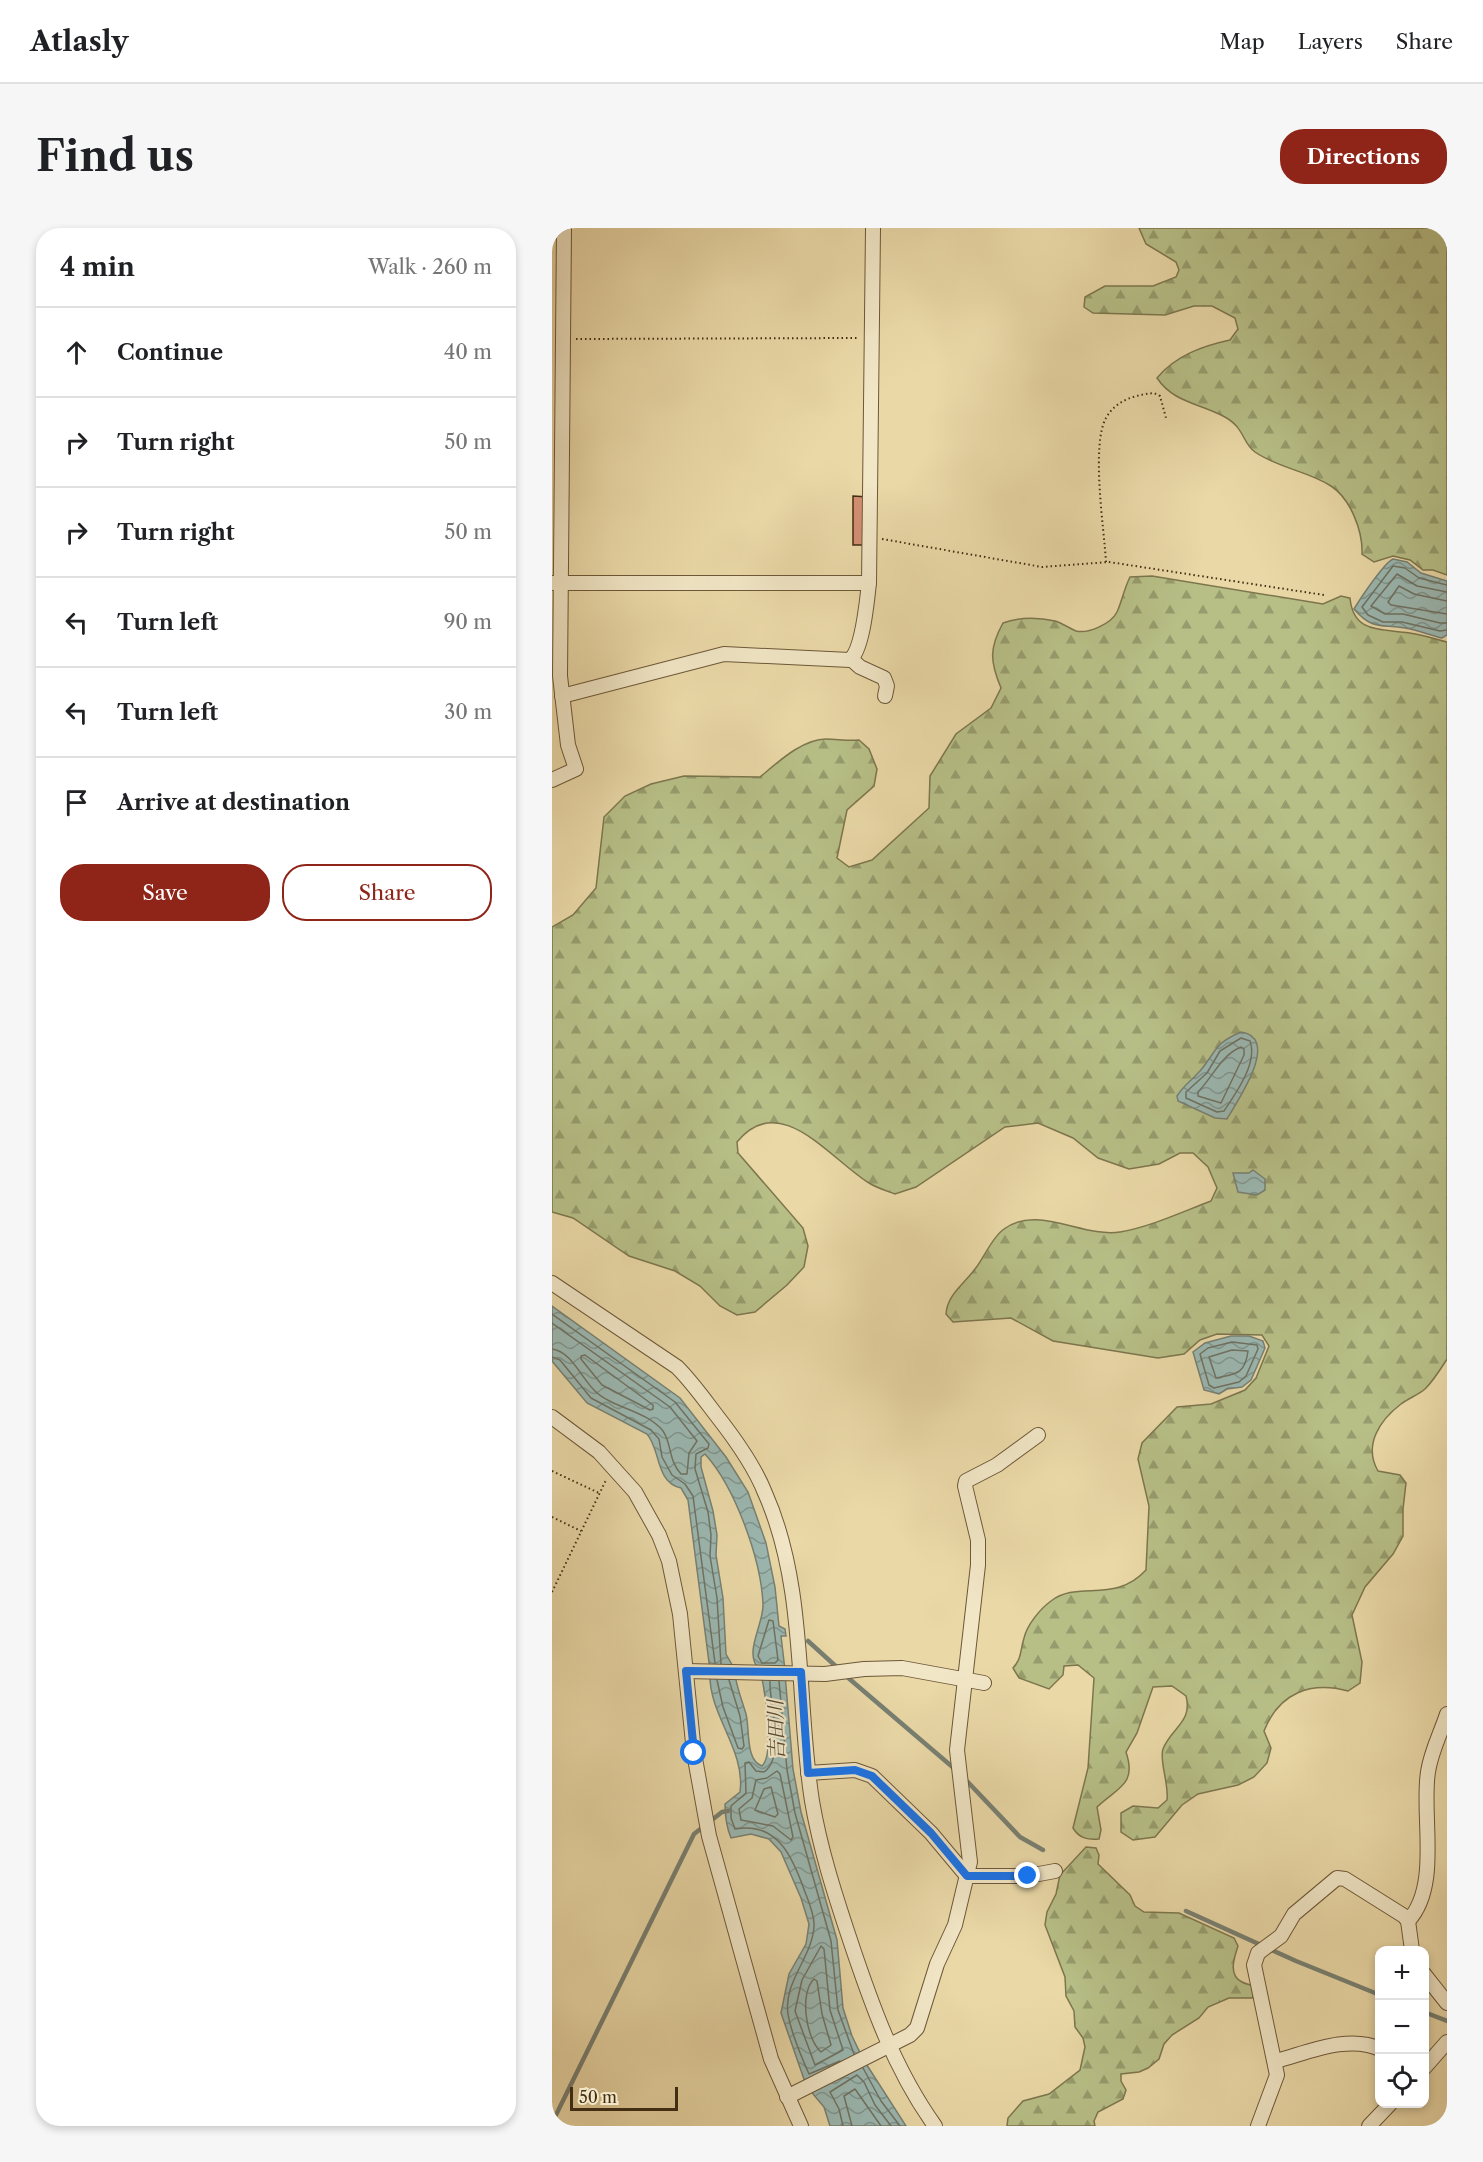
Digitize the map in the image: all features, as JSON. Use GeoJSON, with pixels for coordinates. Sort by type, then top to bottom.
{"type":"FeatureCollection","features":[{"type":"Feature","properties":{"kind":"street"},"geometry":{"type":"LineString","coordinates":[[552,780],[576,769],[568,745],[562,696],[557,583],[564,339],[558,250],[564,228]]}},
{"type":"Feature","properties":{"kind":"street"},"geometry":{"type":"LineString","coordinates":[[851,659],[866,610],[868,583],[873,228]]}},
{"type":"Feature","properties":{"kind":"street"},"geometry":{"type":"LineString","coordinates":[[557,583],[664,585],[868,583]]}},
{"type":"Feature","properties":{"kind":"street"},"geometry":{"type":"LineString","coordinates":[[562,696],[724,654],[846,661],[851,659],[884,678],[887,686],[885,696]]}},
{"type":"Feature","properties":{"kind":"street"},"geometry":{"type":"LineString","coordinates":[[552,1283],[677,1367],[689,1378],[747,1458],[766,1494],[787,1570],[808,1773],[827,1870],[885,2047],[916,2100],[935,2126]]}},
{"type":"Feature","properties":{"kind":"street"},"geometry":{"type":"LineString","coordinates":[[552,1417],[599,1452],[617,1470],[647,1512],[669,1561],[692,1671],[694,1753],[709,1836],[771,2059],[792,2095],[801,2126]]}},
{"type":"Feature","properties":{"kind":"street"},"geometry":{"type":"LineString","coordinates":[[792,2095],[910,2035],[917,2028],[937,1964],[955,1925],[970,1862],[957,1750],[978,1565],[978,1540],[965,1492],[966,1481],[997,1465],[1038,1435]]}},
{"type":"Feature","properties":{"kind":"street"},"geometry":{"type":"LineString","coordinates":[[692,1671],[842,1672],[902,1668],[984,1683]]}},
{"type":"Feature","properties":{"kind":"street"},"geometry":{"type":"LineString","coordinates":[[1408,1921],[1416,1912],[1426,1878],[1428,1772],[1447,1714]]}},
{"type":"Feature","properties":{"kind":"street"},"geometry":{"type":"LineString","coordinates":[[808,1773],[855,1770],[872,1776],[931,1833],[967,1876]]}},
{"type":"Feature","properties":{"kind":"street"},"geometry":{"type":"LineString","coordinates":[[967,1876],[1028,1876],[1055,1871]]}},
{"type":"Feature","properties":{"kind":"street"},"geometry":{"type":"LineString","coordinates":[[1258,2126],[1277,2075],[1276,2061],[1254,1965],[1258,1953],[1281,1936],[1299,1909],[1337,1878],[1345,1879],[1408,1921],[1411,1946]]}},
{"type":"Feature","properties":{"kind":"street"},"geometry":{"type":"LineString","coordinates":[[1429,1979],[1447,2003]]}},
{"type":"Feature","properties":{"kind":"street"},"geometry":{"type":"LineString","coordinates":[[1429,2063],[1447,2042]]}},
{"type":"Feature","properties":{"kind":"street"},"geometry":{"type":"LineString","coordinates":[[1276,2061],[1339,2045],[1366,2044],[1375,2047]]}},
{"type":"Feature","properties":{"kind":"street"},"geometry":{"type":"LineString","coordinates":[[1369,2126],[1385,2108]]}},
{"type":"Feature","properties":{"kind":"path"},"geometry":{"type":"LineString","coordinates":[[564,339],[873,338]]}},
{"type":"Feature","properties":{"kind":"path"},"geometry":{"type":"LineString","coordinates":[[1106,561],[1100,446],[1107,418],[1128,398],[1154,393],[1160,396],[1166,418]]}},
{"type":"Feature","properties":{"kind":"path"},"geometry":{"type":"LineString","coordinates":[[869,537],[1042,567],[1106,561],[1324,595]]}},
{"type":"Feature","properties":{"kind":"path"},"geometry":{"type":"LineString","coordinates":[[552,1592],[607,1479],[617,1470]]}},
{"type":"Feature","properties":{"kind":"path"},"geometry":{"type":"LineString","coordinates":[[552,1471],[600,1493]]}},
{"type":"Feature","properties":{"kind":"path"},"geometry":{"type":"LineString","coordinates":[[552,1518],[581,1532]]}},
{"type":"Feature","properties":{"kind":"green space"},"geometry":{"type":"Polygon","coordinates":[[[1139,228],[1447,228],[1447,575],[1433,570],[1423,570],[1410,560],[1393,556],[1374,562],[1362,554],[1358,526],[1350,507],[1331,486],[1255,452],[1230,420],[1178,397],[1163,386],[1157,378],[1181,357],[1210,345],[1230,340],[1238,329],[1235,318],[1212,306],[1194,306],[1165,315],[1093,313],[1084,307],[1085,297],[1105,286],[1153,286],[1176,277],[1179,270],[1176,262],[1146,244],[1139,228]]]}},
{"type":"Feature","properties":{"kind":"green space"},"geometry":{"type":"Polygon","coordinates":[[[1152,576],[1323,604],[1341,596],[1350,598],[1356,616],[1367,626],[1447,642],[1447,1359],[1425,1389],[1393,1410],[1381,1425],[1373,1443],[1372,1452],[1378,1471],[1400,1475],[1406,1483],[1403,1536],[1393,1554],[1365,1587],[1352,1615],[1362,1662],[1360,1683],[1348,1691],[1334,1688],[1309,1689],[1287,1699],[1270,1718],[1264,1731],[1271,1748],[1267,1763],[1254,1777],[1238,1785],[1198,1794],[1182,1805],[1155,1837],[1133,1840],[1121,1832],[1121,1813],[1133,1806],[1158,1808],[1167,1800],[1162,1760],[1163,1749],[1184,1719],[1187,1705],[1186,1696],[1172,1686],[1153,1687],[1137,1733],[1126,1752],[1129,1763],[1127,1779],[1118,1790],[1097,1807],[1101,1830],[1099,1839],[1091,1839],[1084,1838],[1073,1828],[1088,1768],[1094,1678],[1078,1665],[1064,1666],[1063,1675],[1049,1689],[1019,1678],[1013,1668],[1019,1658],[1031,1623],[1051,1601],[1073,1592],[1122,1586],[1146,1570],[1149,1506],[1138,1459],[1142,1443],[1177,1407],[1211,1404],[1245,1390],[1256,1378],[1269,1346],[1262,1335],[1217,1334],[1200,1340],[1184,1354],[1158,1358],[1053,1341],[1011,1318],[953,1322],[946,1314],[947,1307],[953,1295],[975,1269],[996,1237],[1004,1229],[1017,1222],[1045,1221],[1106,1233],[1143,1227],[1211,1201],[1217,1188],[1208,1167],[1193,1153],[1180,1153],[1159,1164],[1129,1169],[1098,1158],[1073,1138],[1038,1123],[1005,1127],[916,1187],[895,1194],[869,1183],[821,1146],[787,1125],[770,1123],[753,1128],[737,1142],[738,1153],[803,1228],[808,1246],[804,1267],[787,1285],[755,1312],[737,1315],[720,1306],[700,1286],[675,1271],[629,1256],[573,1218],[552,1212],[552,927],[573,915],[596,888],[604,817],[625,796],[651,784],[684,776],[760,777],[799,747],[817,740],[859,740],[869,749],[877,769],[874,786],[847,810],[837,858],[849,867],[872,860],[929,808],[930,776],[956,734],[991,708],[1001,688],[993,663],[993,648],[1003,623],[1035,618],[1055,621],[1081,632],[1093,629],[1105,624],[1117,612],[1130,577],[1152,576]]]}},
{"type":"Feature","properties":{"kind":"green space"},"geometry":{"type":"Polygon","coordinates":[[[1086,1847],[1096,1848],[1099,1855],[1098,1864],[1130,1895],[1135,1906],[1144,1912],[1179,1913],[1234,1938],[1238,1946],[1233,1966],[1235,1975],[1242,1982],[1256,1987],[1256,1993],[1252,1998],[1229,1998],[1208,2007],[1199,2018],[1172,2035],[1164,2044],[1159,2059],[1148,2068],[1139,2072],[1121,2074],[1121,2081],[1126,2090],[1123,2099],[1098,2112],[1094,2121],[1095,2126],[1007,2126],[1008,2118],[1023,2101],[1049,2094],[1080,2070],[1085,2047],[1083,2038],[1075,2027],[1074,2011],[1066,1996],[1065,1977],[1045,1925],[1047,1912],[1056,1894],[1060,1875],[1086,1847]]]}},
{"type":"Feature","properties":{"kind":"water"},"geometry":{"type":"Polygon","coordinates":[[[1393,559],[1407,562],[1421,573],[1447,581],[1447,635],[1442,638],[1410,629],[1377,625],[1360,616],[1354,609],[1378,574],[1393,559]]]}},
{"type":"Feature","properties":{"kind":"water"},"geometry":{"type":"Polygon","coordinates":[[[1241,1032],[1252,1037],[1257,1045],[1257,1057],[1247,1085],[1227,1119],[1215,1118],[1178,1101],[1179,1092],[1200,1071],[1216,1048],[1225,1040],[1241,1032]]]}},
{"type":"Feature","properties":{"kind":"water"},"geometry":{"type":"Polygon","coordinates":[[[1253,1170],[1265,1179],[1265,1190],[1257,1195],[1238,1192],[1233,1173],[1249,1173],[1253,1170]]]}},
{"type":"Feature","properties":{"kind":"water"},"geometry":{"type":"Polygon","coordinates":[[[552,1306],[680,1398],[726,1457],[748,1492],[766,1543],[775,1587],[779,1626],[785,1629],[786,1636],[781,1636],[785,1670],[759,1669],[755,1662],[753,1647],[763,1604],[752,1545],[736,1504],[716,1468],[705,1454],[701,1457],[701,1467],[717,1535],[716,1555],[723,1598],[726,1654],[735,1670],[710,1670],[688,1500],[681,1488],[673,1485],[667,1479],[647,1434],[587,1403],[552,1361],[552,1306]]]}},
{"type":"Feature","properties":{"kind":"water"},"geometry":{"type":"Polygon","coordinates":[[[1231,1336],[1249,1336],[1263,1341],[1265,1348],[1251,1380],[1242,1387],[1227,1389],[1219,1394],[1204,1390],[1193,1352],[1205,1343],[1231,1336]]]}},
{"type":"Feature","properties":{"kind":"water","name":"吉田川"},"geometry":{"type":"Polygon","coordinates":[[[710,1673],[735,1674],[746,1714],[751,1751],[757,1763],[762,1766],[768,1749],[768,1736],[767,1708],[761,1674],[785,1674],[793,1769],[801,1812],[837,1940],[843,2008],[862,2057],[806,2085],[781,2013],[789,1974],[806,1944],[809,1924],[801,1898],[781,1852],[769,1839],[751,1834],[731,1838],[726,1821],[725,1804],[740,1792],[738,1761],[715,1703],[710,1673]]]}},
{"type":"Feature","properties":{"kind":"water"},"geometry":{"type":"Polygon","coordinates":[[[863,2059],[906,2126],[830,2126],[824,2107],[808,2088],[863,2059]]]}},
{"type":"Feature","properties":{"kind":"building"},"geometry":{"type":"Polygon","coordinates":[[[853,496],[868,497],[868,545],[853,545],[853,496]]]}},
{"type":"Feature","properties":{"kind":"waterway"},"geometry":{"type":"LineString","coordinates":[[808,1641],[840,1670]]}},
{"type":"Feature","properties":{"kind":"waterway"},"geometry":{"type":"LineString","coordinates":[[846,1676],[956,1770]]}},
{"type":"Feature","properties":{"kind":"waterway"},"geometry":{"type":"LineString","coordinates":[[964,1778],[1020,1837],[1043,1850]]}},
{"type":"Feature","properties":{"kind":"waterway"},"geometry":{"type":"LineString","coordinates":[[552,2123],[694,1834],[722,1812],[728,1811]]}},
{"type":"Feature","properties":{"kind":"waterway"},"geometry":{"type":"LineString","coordinates":[[1186,1911],[1296,1961],[1375,1993]]}},
{"type":"Feature","properties":{"kind":"waterway"},"geometry":{"type":"LineString","coordinates":[[1429,2014],[1447,2021]]}},
{"type":"Feature","properties":{"kind":"route"},"geometry":{"type":"LineString","coordinates":[[694,1753],[686,1671],[801,1672],[808,1773],[855,1770],[872,1776],[931,1833],[961,1873],[967,1876],[1028,1876]]}}]}
